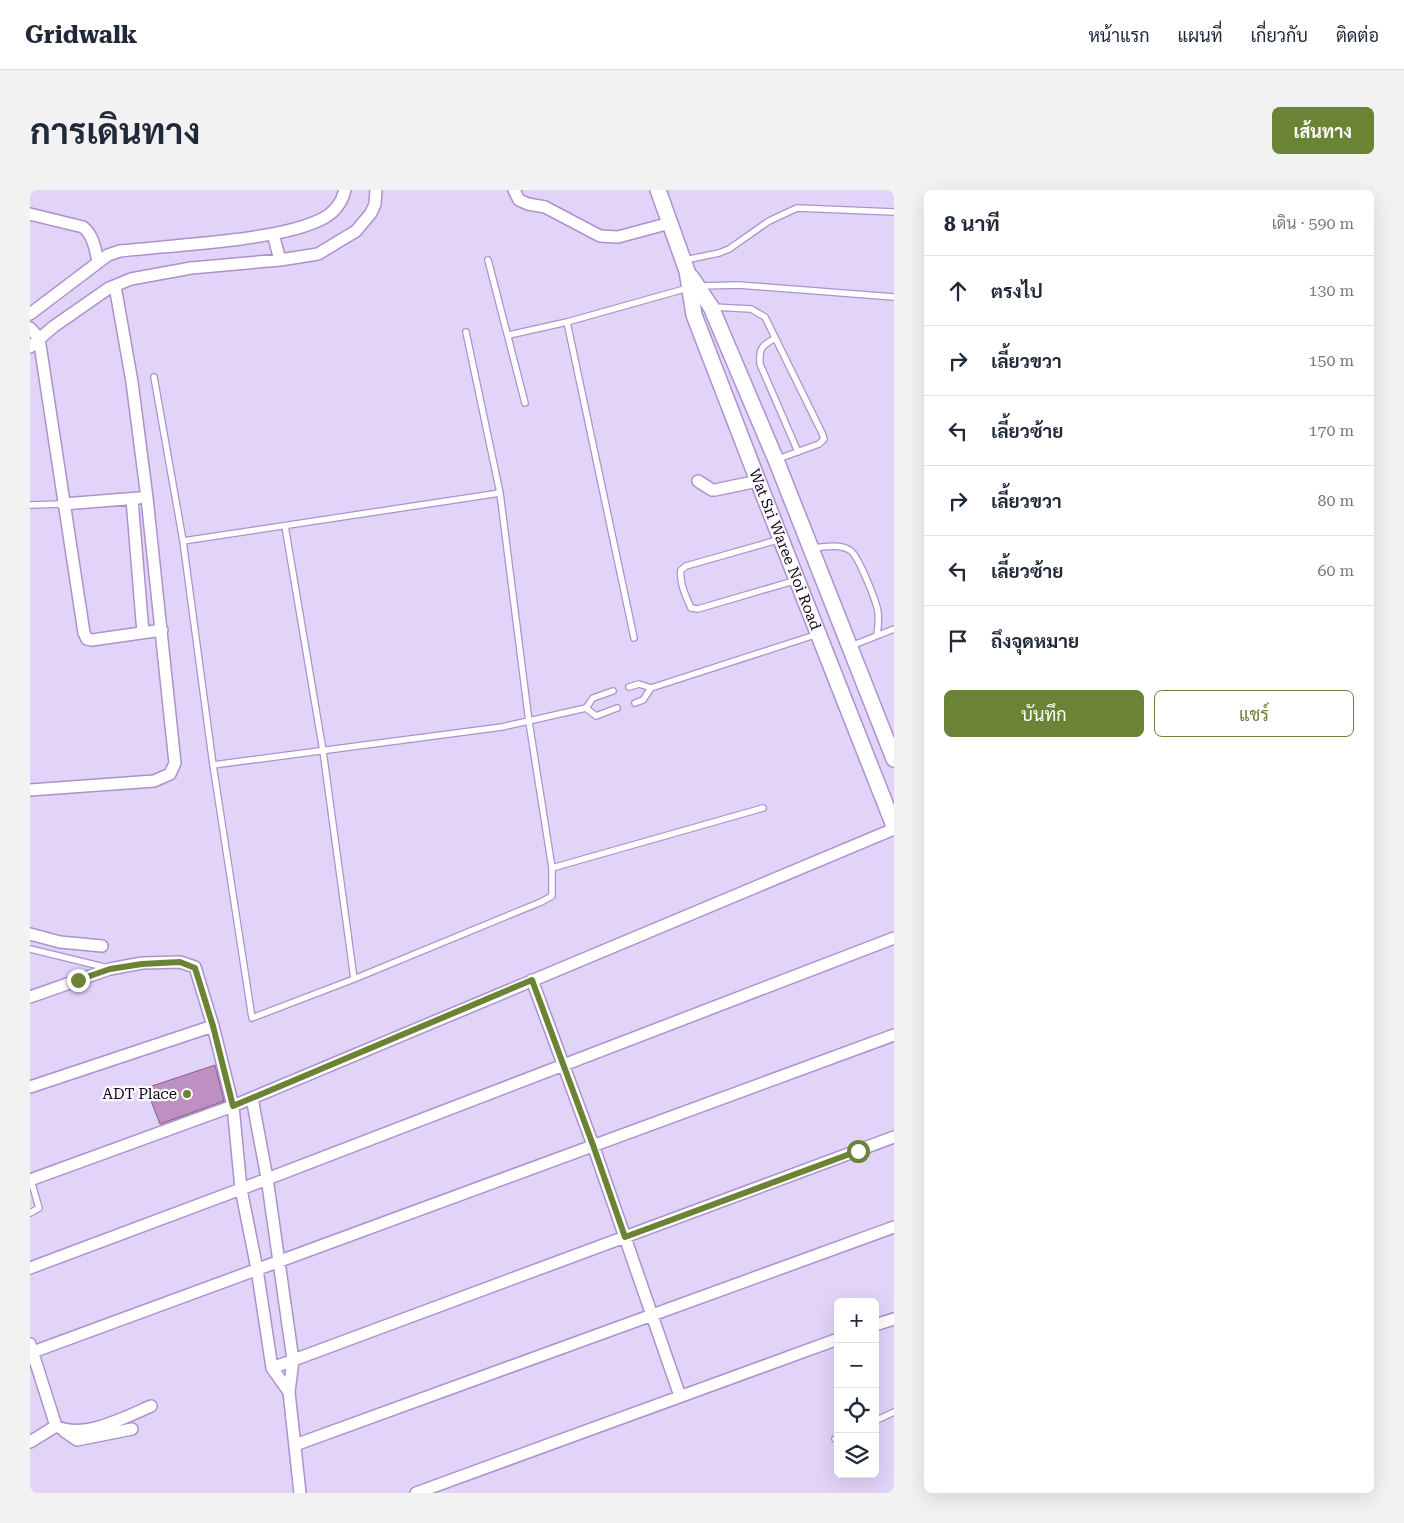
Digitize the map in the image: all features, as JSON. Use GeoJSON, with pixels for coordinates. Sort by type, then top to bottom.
{"type":"FeatureCollection","features":[{"type":"Feature","properties":{"kind":"main road","name":"Wat Sri Waree Noi Road"},"geometry":{"type":"LineString","coordinates":[[658,190],[693,286],[711,307],[776,460],[849,647],[890,739],[894,759]]}},
{"type":"Feature","properties":{"kind":"main road","name":"Wat Sri Waree Noi Road"},"geometry":{"type":"LineString","coordinates":[[693,286],[694,315],[894,827]]}},
{"type":"Feature","properties":{"kind":"main road"},"geometry":{"type":"LineString","coordinates":[[755,475],[776,460]]}},
{"type":"Feature","properties":{"kind":"street"},"geometry":{"type":"LineString","coordinates":[[30,314],[98,261],[120,251],[226,241],[281,233],[323,219],[335,210],[343,198],[345,190]]}},
{"type":"Feature","properties":{"kind":"street"},"geometry":{"type":"LineString","coordinates":[[514,190],[519,200],[528,204],[545,207],[600,236],[618,237],[670,223]]}},
{"type":"Feature","properties":{"kind":"street"},"geometry":{"type":"LineString","coordinates":[[30,347],[67,317],[115,286],[131,279],[191,268],[280,260],[318,254],[356,231],[367,219],[373,208],[376,191]]}},
{"type":"Feature","properties":{"kind":"street"},"geometry":{"type":"LineString","coordinates":[[30,214],[83,227],[92,238],[98,261]]}},
{"type":"Feature","properties":{"kind":"street"},"geometry":{"type":"LineString","coordinates":[[273,234],[280,260]]}},
{"type":"Feature","properties":{"kind":"street"},"geometry":{"type":"LineString","coordinates":[[30,790],[154,781],[170,774],[175,763],[147,498],[132,382],[115,286]]}},
{"type":"Feature","properties":{"kind":"street"},"geometry":{"type":"LineString","coordinates":[[30,328],[39,338],[84,633],[87,638],[92,640],[162,630]]}},
{"type":"Feature","properties":{"kind":"street"},"geometry":{"type":"LineString","coordinates":[[698,481],[715,490],[755,475]]}},
{"type":"Feature","properties":{"kind":"street"},"geometry":{"type":"LineString","coordinates":[[63,504],[147,498]]}},
{"type":"Feature","properties":{"kind":"street"},"geometry":{"type":"LineString","coordinates":[[132,499],[143,632]]}},
{"type":"Feature","properties":{"kind":"street"},"geometry":{"type":"LineString","coordinates":[[31,1180],[233,1106],[894,827]]}},
{"type":"Feature","properties":{"kind":"street"},"geometry":{"type":"LineString","coordinates":[[30,934],[60,942],[102,946]]}},
{"type":"Feature","properties":{"kind":"street"},"geometry":{"type":"LineString","coordinates":[[30,1268],[894,938]]}},
{"type":"Feature","properties":{"kind":"street"},"geometry":{"type":"LineString","coordinates":[[30,997],[110,969],[142,964],[180,962],[195,968],[213,1026],[233,1106],[241,1189],[257,1269],[272,1368],[289,1392]]}},
{"type":"Feature","properties":{"kind":"street"},"geometry":{"type":"LineString","coordinates":[[532,980],[593,1145],[680,1396]]}},
{"type":"Feature","properties":{"kind":"street"},"geometry":{"type":"LineString","coordinates":[[30,1087],[213,1026]]}},
{"type":"Feature","properties":{"kind":"street"},"geometry":{"type":"LineString","coordinates":[[132,1430],[77,1440],[60,1428],[31,1350],[280,1261],[894,1034]]}},
{"type":"Feature","properties":{"kind":"street"},"geometry":{"type":"LineString","coordinates":[[252,1098],[280,1261],[293,1360],[289,1392],[300,1493]]}},
{"type":"Feature","properties":{"kind":"street"},"geometry":{"type":"LineString","coordinates":[[272,1368],[894,1137]]}},
{"type":"Feature","properties":{"kind":"street"},"geometry":{"type":"LineString","coordinates":[[295,1445],[894,1227]]}},
{"type":"Feature","properties":{"kind":"street"},"geometry":{"type":"LineString","coordinates":[[879,1325],[894,1319]]}},
{"type":"Feature","properties":{"kind":"street"},"geometry":{"type":"LineString","coordinates":[[416,1493],[834,1340]]}},
{"type":"Feature","properties":{"kind":"street"},"geometry":{"type":"LineString","coordinates":[[30,1442],[60,1428],[87,1430],[151,1406]]}},
{"type":"Feature","properties":{"kind":"lane"},"geometry":{"type":"LineString","coordinates":[[685,266],[729,249],[768,221],[797,208],[894,212]]}},
{"type":"Feature","properties":{"kind":"lane"},"geometry":{"type":"LineString","coordinates":[[488,260],[525,403]]}},
{"type":"Feature","properties":{"kind":"lane"},"geometry":{"type":"LineString","coordinates":[[508,335],[567,322],[693,286],[739,286],[894,297]]}},
{"type":"Feature","properties":{"kind":"lane"},"geometry":{"type":"LineString","coordinates":[[711,307],[752,309],[765,317],[824,440],[819,444],[776,460]]}},
{"type":"Feature","properties":{"kind":"lane"},"geometry":{"type":"LineString","coordinates":[[567,322],[634,638]]}},
{"type":"Feature","properties":{"kind":"lane"},"geometry":{"type":"LineString","coordinates":[[154,377],[183,541],[213,765],[252,1018],[354,979],[552,896],[552,868],[529,722],[500,494],[466,332]]}},
{"type":"Feature","properties":{"kind":"lane"},"geometry":{"type":"LineString","coordinates":[[775,338],[763,346],[760,352],[760,364],[798,452]]}},
{"type":"Feature","properties":{"kind":"lane"},"geometry":{"type":"LineString","coordinates":[[183,541],[500,494]]}},
{"type":"Feature","properties":{"kind":"lane"},"geometry":{"type":"LineString","coordinates":[[30,505],[63,504]]}},
{"type":"Feature","properties":{"kind":"lane"},"geometry":{"type":"LineString","coordinates":[[284,526],[323,751],[354,979]]}},
{"type":"Feature","properties":{"kind":"lane"},"geometry":{"type":"LineString","coordinates":[[781,539],[686,566],[681,570],[680,576],[688,601],[692,608],[698,609],[797,580]]}},
{"type":"Feature","properties":{"kind":"lane"},"geometry":{"type":"LineString","coordinates":[[810,548],[837,545],[850,551],[858,560],[878,610],[877,636]]}},
{"type":"Feature","properties":{"kind":"lane"},"geometry":{"type":"LineString","coordinates":[[849,647],[894,629]]}},
{"type":"Feature","properties":{"kind":"lane"},"geometry":{"type":"LineString","coordinates":[[629,686],[639,684],[651,688],[818,634]]}},
{"type":"Feature","properties":{"kind":"lane"},"geometry":{"type":"LineString","coordinates":[[635,703],[643,700],[651,688]]}},
{"type":"Feature","properties":{"kind":"lane"},"geometry":{"type":"LineString","coordinates":[[213,765],[502,727],[586,708],[593,698],[613,691]]}},
{"type":"Feature","properties":{"kind":"lane"},"geometry":{"type":"LineString","coordinates":[[586,708],[596,716],[617,708]]}},
{"type":"Feature","properties":{"kind":"lane"},"geometry":{"type":"LineString","coordinates":[[552,868],[763,808]]}},
{"type":"Feature","properties":{"kind":"lane"},"geometry":{"type":"LineString","coordinates":[[30,949],[110,969]]}},
{"type":"Feature","properties":{"kind":"lane"},"geometry":{"type":"LineString","coordinates":[[30,1213],[39,1208],[31,1180]]}},
{"type":"Feature","properties":{"kind":"lane"},"geometry":{"type":"LineString","coordinates":[[879,1419],[894,1412]]}},
{"type":"Feature","properties":{"kind":"building","name":"ADT Place"},"geometry":{"type":"Polygon","coordinates":[[[215,1065],[224,1101],[160,1124],[146,1088],[215,1065]]]}},
{"type":"Feature","properties":{"kind":"place","name":"ADT Place"},"geometry":{"type":"Point","coordinates":[187,1094]}},
{"type":"Feature","properties":{"kind":"route"},"geometry":{"type":"LineString","coordinates":[[78,980],[110,969],[142,964],[180,962],[195,968],[213,1026],[233,1106],[532,980],[625,1237],[858,1151]]}}]}
